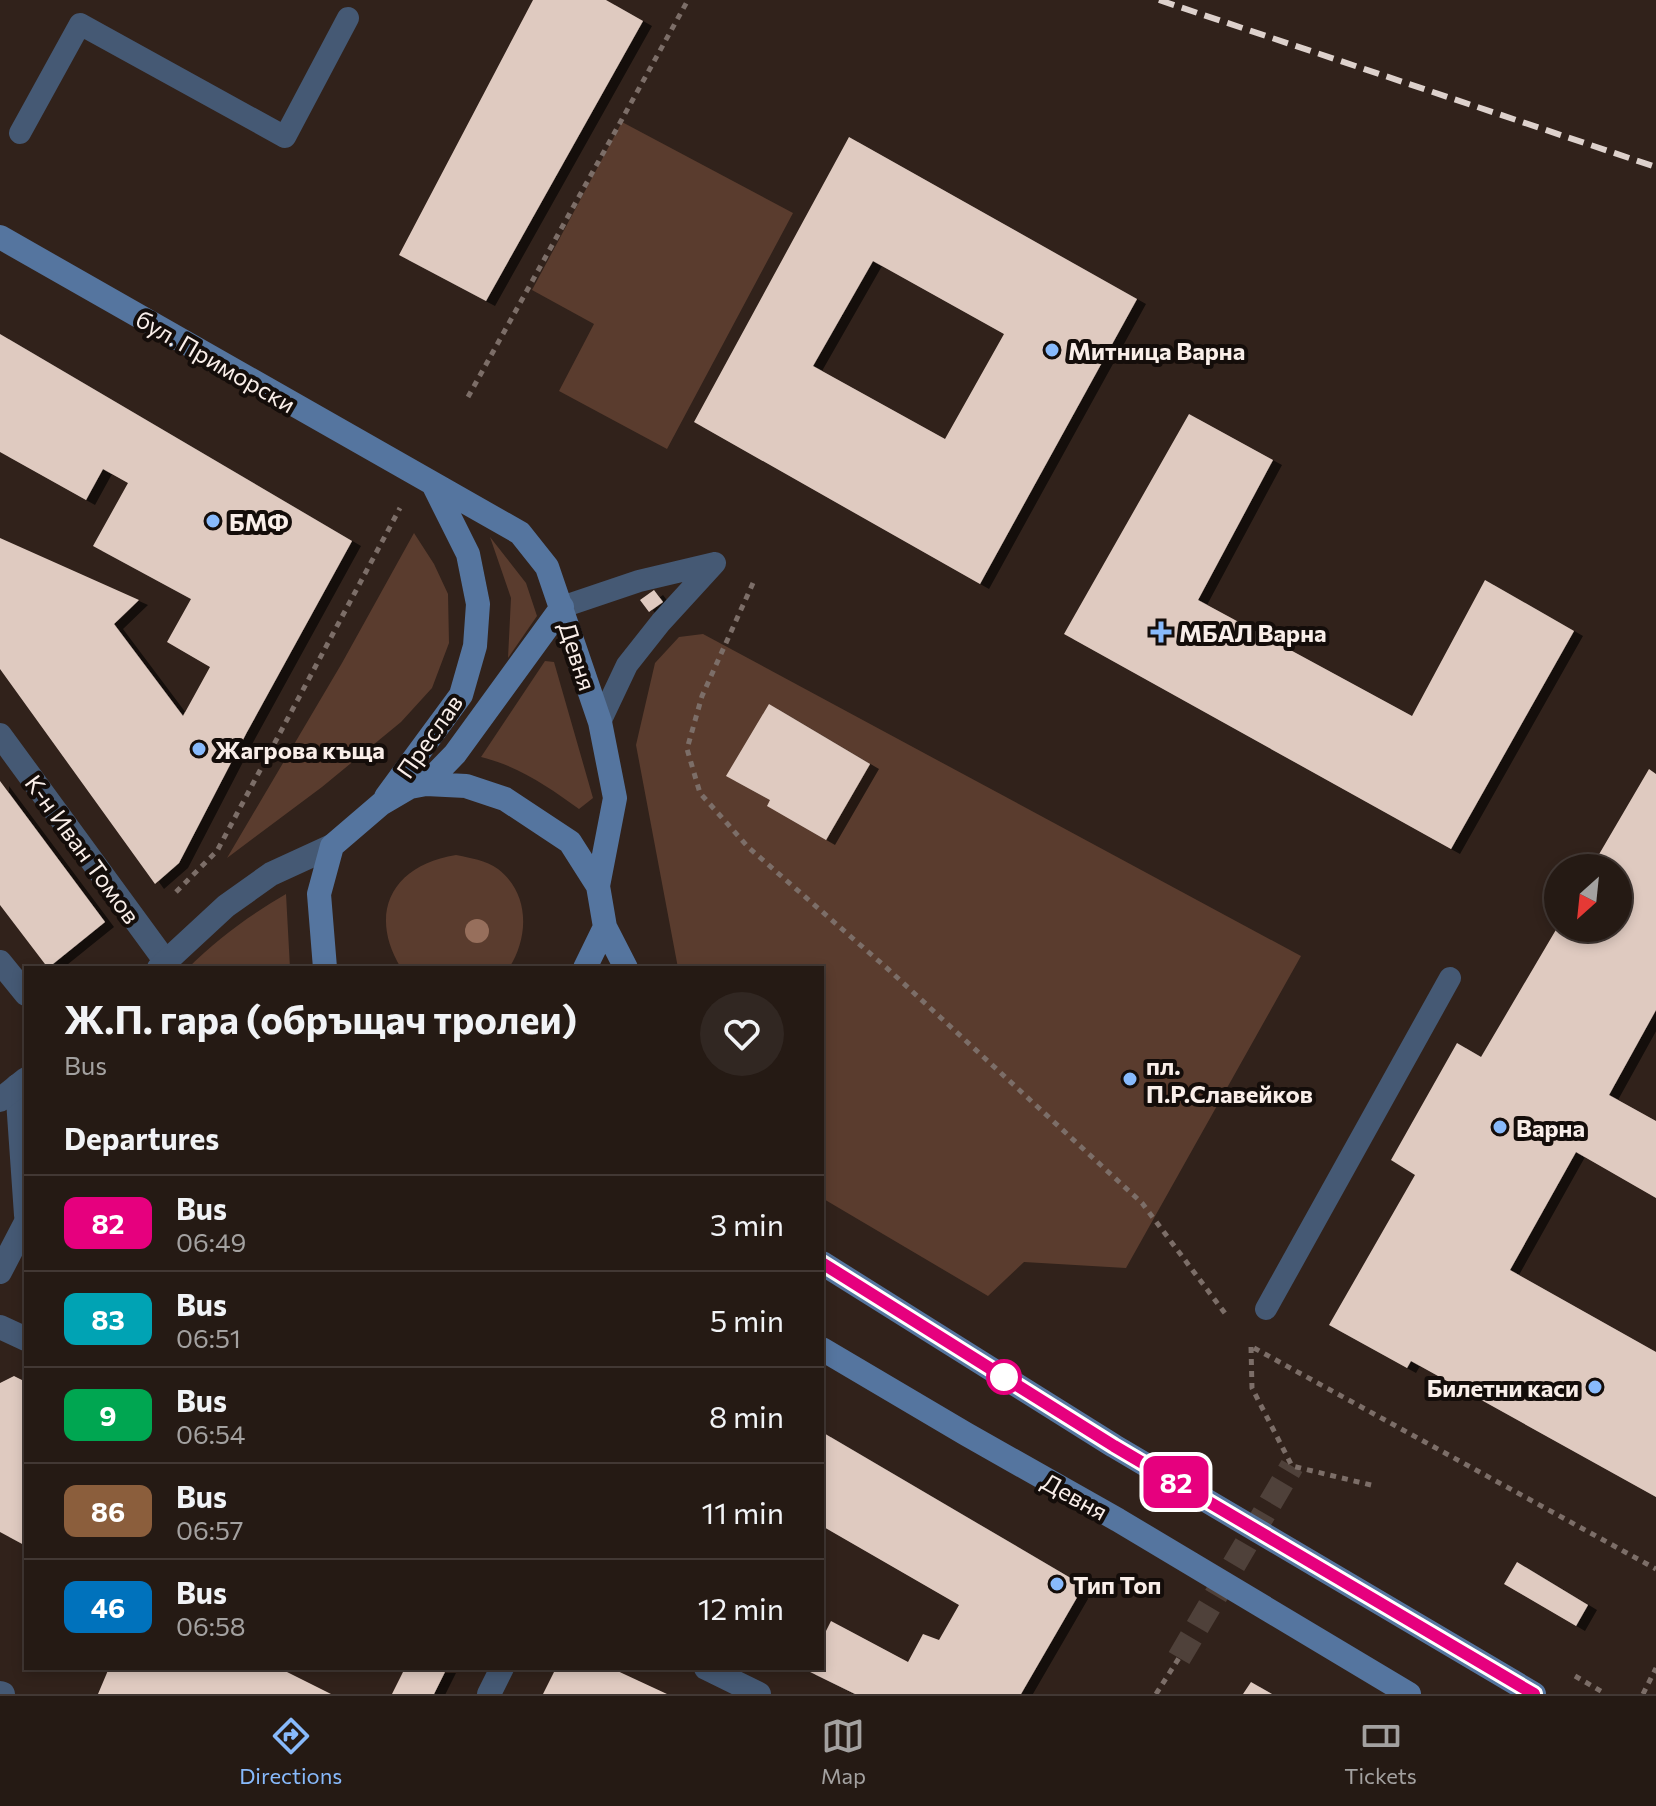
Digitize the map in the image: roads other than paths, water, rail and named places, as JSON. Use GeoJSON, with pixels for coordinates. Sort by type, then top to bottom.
{"type":"FeatureCollection","features":[{"type":"Feature","properties":{"kind":"main road","name":"бул. Приморски"},"geometry":{"type":"LineString","coordinates":[[0,237],[425,480]]}},
{"type":"Feature","properties":{"kind":"main road","name":"Девня"},"geometry":{"type":"LineString","coordinates":[[425,480],[520,533],[547,567],[600,722],[615,798],[598,886],[605,927],[625,966]]}},
{"type":"Feature","properties":{"kind":"main road","name":"Преслав"},"geometry":{"type":"LineString","coordinates":[[381,804],[461,695],[475,646],[478,604],[468,554],[425,480]]}},
{"type":"Feature","properties":{"kind":"main road"},"geometry":{"type":"LineString","coordinates":[[426,784],[455,754],[562,607]]}},
{"type":"Feature","properties":{"kind":"main road","name":"Девня"},"geometry":{"type":"LineString","coordinates":[[332,846],[381,804],[410,787],[426,784],[466,786],[505,799],[570,842],[598,886]]}},
{"type":"Feature","properties":{"kind":"main road"},"geometry":{"type":"LineString","coordinates":[[325,966],[319,894],[332,846]]}},
{"type":"Feature","properties":{"kind":"main road"},"geometry":{"type":"LineString","coordinates":[[586,966],[605,927]]}},
{"type":"Feature","properties":{"kind":"main road"},"geometry":{"type":"LineString","coordinates":[[824,1264],[1114,1446],[1534,1694]]}},
{"type":"Feature","properties":{"kind":"main road","name":"Девня"},"geometry":{"type":"LineString","coordinates":[[824,1350],[1118,1520],[1409,1694]]}},
{"type":"Feature","properties":{"kind":"street","name":"К-н Иван Томов"},"geometry":{"type":"LineString","coordinates":[[0,735],[140,928],[162,965]]}},
{"type":"Feature","properties":{"kind":"street"},"geometry":{"type":"LineString","coordinates":[[162,965],[226,906],[271,874],[332,846]]}},
{"type":"Feature","properties":{"kind":"street"},"geometry":{"type":"LineString","coordinates":[[0,962],[24,992]]}},
{"type":"Feature","properties":{"kind":"street"},"geometry":{"type":"LineString","coordinates":[[14,1088],[24,1194]]}},
{"type":"Feature","properties":{"kind":"street"},"geometry":{"type":"LineString","coordinates":[[0,1272],[24,1226]]}},
{"type":"Feature","properties":{"kind":"street"},"geometry":{"type":"LineString","coordinates":[[0,1327],[24,1338]]}},
{"type":"Feature","properties":{"kind":"street"},"geometry":{"type":"LineString","coordinates":[[489,1694],[501,1670]]}},
{"type":"Feature","properties":{"kind":"street"},"geometry":{"type":"LineString","coordinates":[[710,1670],[759,1694]]}},
{"type":"Feature","properties":{"kind":"lane"},"geometry":{"type":"LineString","coordinates":[[20,133],[80,24],[285,137],[348,18]]}},
{"type":"Feature","properties":{"kind":"lane"},"geometry":{"type":"LineString","coordinates":[[562,607],[639,581],[715,563],[627,665],[600,722]]}},
{"type":"Feature","properties":{"kind":"lane"},"geometry":{"type":"LineString","coordinates":[[1266,1309],[1450,978]]}},
{"type":"Feature","properties":{"kind":"tunnel"},"geometry":{"type":"LineString","coordinates":[[1179,1658],[1292,1466]]}},
{"type":"Feature","properties":{"kind":"railway"},"geometry":{"type":"LineString","coordinates":[[1159,0],[1656,167]]}},
{"type":"Feature","properties":{"kind":"place","name":"Митница Варна"},"geometry":{"type":"Point","coordinates":[1052,350]}},
{"type":"Feature","properties":{"kind":"place","name":"БМФ"},"geometry":{"type":"Point","coordinates":[213,521]}},
{"type":"Feature","properties":{"kind":"place","name":"МБАЛ Варна"},"geometry":{"type":"Point","coordinates":[1161,632]}},
{"type":"Feature","properties":{"kind":"place","name":"Жагрова къща"},"geometry":{"type":"Point","coordinates":[199,749]}},
{"type":"Feature","properties":{"kind":"place","name":"пл. П.Р.Славeйков"},"geometry":{"type":"Point","coordinates":[1130,1079]}},
{"type":"Feature","properties":{"kind":"place","name":"Варна"},"geometry":{"type":"Point","coordinates":[1500,1127]}},
{"type":"Feature","properties":{"kind":"place","name":"Билетни каси"},"geometry":{"type":"Point","coordinates":[1595,1387]}},
{"type":"Feature","properties":{"kind":"place","name":"Тип Топ"},"geometry":{"type":"Point","coordinates":[1057,1584]}}]}
